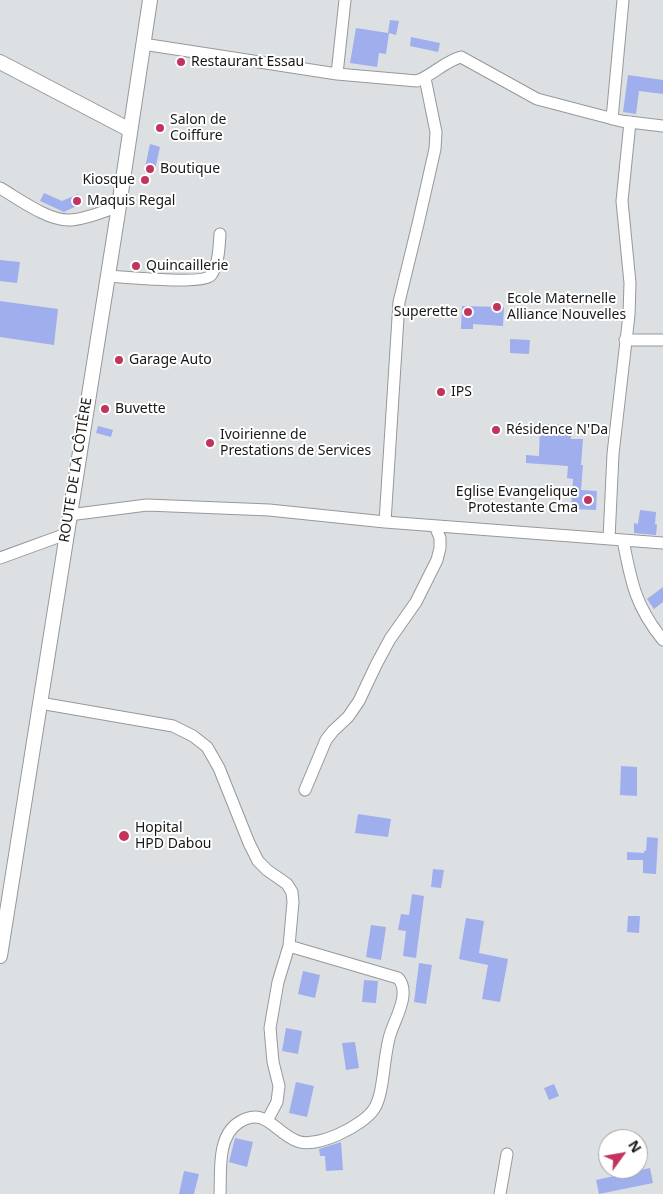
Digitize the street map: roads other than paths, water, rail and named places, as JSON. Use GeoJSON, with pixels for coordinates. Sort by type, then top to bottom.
{"type":"FeatureCollection","features":[{"type":"Feature","properties":{"kind":"main road","name":"ROUTE DE LA CÔTIÈRE"},"geometry":{"type":"LineString","coordinates":[[0,956],[14,877],[23,804],[108,276],[150,0]]}},
{"type":"Feature","properties":{"kind":"main road"},"geometry":{"type":"LineString","coordinates":[[0,62],[130,130]]}},
{"type":"Feature","properties":{"kind":"street"},"geometry":{"type":"LineString","coordinates":[[337,74],[345,0]]}},
{"type":"Feature","properties":{"kind":"street"},"geometry":{"type":"LineString","coordinates":[[612,119],[623,0]]}},
{"type":"Feature","properties":{"kind":"street"},"geometry":{"type":"LineString","coordinates":[[143,44],[337,74],[417,81],[425,78],[454,58],[461,57],[537,99],[612,119],[663,126]]}},
{"type":"Feature","properties":{"kind":"street"},"geometry":{"type":"LineString","coordinates":[[385,522],[399,302],[435,149],[436,132],[425,78]]}},
{"type":"Feature","properties":{"kind":"street"},"geometry":{"type":"LineString","coordinates":[[609,539],[613,454],[630,283],[622,201],[630,122]]}},
{"type":"Feature","properties":{"kind":"street"},"geometry":{"type":"LineString","coordinates":[[0,188],[48,216],[60,220],[87,217],[119,206]]}},
{"type":"Feature","properties":{"kind":"street"},"geometry":{"type":"LineString","coordinates":[[108,276],[183,280],[205,279],[210,276],[218,259],[220,234]]}},
{"type":"Feature","properties":{"kind":"street"},"geometry":{"type":"LineString","coordinates":[[625,340],[663,340]]}},
{"type":"Feature","properties":{"kind":"street"},"geometry":{"type":"LineString","coordinates":[[69,515],[147,505],[269,510],[385,522],[663,543]]}},
{"type":"Feature","properties":{"kind":"street"},"geometry":{"type":"LineString","coordinates":[[305,790],[326,740],[348,717],[359,701],[376,665],[416,602],[437,560],[440,538],[435,526]]}},
{"type":"Feature","properties":{"kind":"street"},"geometry":{"type":"LineString","coordinates":[[0,558],[66,534]]}},
{"type":"Feature","properties":{"kind":"street"},"geometry":{"type":"LineString","coordinates":[[623,540],[632,588],[640,607],[663,640]]}},
{"type":"Feature","properties":{"kind":"street"},"geometry":{"type":"LineString","coordinates":[[40,703],[173,726],[193,736],[207,747],[218,768],[258,861],[287,884],[292,892],[293,902],[289,946],[278,982],[270,1028],[273,1062],[279,1086],[277,1102],[268,1119]]}},
{"type":"Feature","properties":{"kind":"street"},"geometry":{"type":"LineString","coordinates":[[220,1194],[225,1137],[236,1124],[250,1117],[268,1119],[284,1134],[299,1142],[318,1141],[333,1137],[365,1119],[379,1100],[386,1044],[400,1007],[404,991],[403,983],[398,978],[289,946]]}},
{"type":"Feature","properties":{"kind":"street"},"geometry":{"type":"LineString","coordinates":[[500,1194],[507,1154]]}},
{"type":"Feature","properties":{"kind":"place","name":"Restaurant Essau"},"geometry":{"type":"Point","coordinates":[181,62]}},
{"type":"Feature","properties":{"kind":"place","name":"Salon de Coiffure"},"geometry":{"type":"Point","coordinates":[160,128]}},
{"type":"Feature","properties":{"kind":"place","name":"Boutique"},"geometry":{"type":"Point","coordinates":[150,169]}},
{"type":"Feature","properties":{"kind":"place","name":"Kiosque"},"geometry":{"type":"Point","coordinates":[145,180]}},
{"type":"Feature","properties":{"kind":"place","name":"Maquis Regal"},"geometry":{"type":"Point","coordinates":[77,201]}},
{"type":"Feature","properties":{"kind":"place","name":"Quincaillerie"},"geometry":{"type":"Point","coordinates":[136,266]}},
{"type":"Feature","properties":{"kind":"place","name":"Ecole Maternelle Alliance Nouvelles"},"geometry":{"type":"Point","coordinates":[497,307]}},
{"type":"Feature","properties":{"kind":"place","name":"Superette"},"geometry":{"type":"Point","coordinates":[468,312]}},
{"type":"Feature","properties":{"kind":"place","name":"Garage Auto"},"geometry":{"type":"Point","coordinates":[119,360]}},
{"type":"Feature","properties":{"kind":"place","name":"IPS"},"geometry":{"type":"Point","coordinates":[441,392]}},
{"type":"Feature","properties":{"kind":"place","name":"Buvette"},"geometry":{"type":"Point","coordinates":[105,409]}},
{"type":"Feature","properties":{"kind":"place","name":"Résidence N'Da"},"geometry":{"type":"Point","coordinates":[496,430]}},
{"type":"Feature","properties":{"kind":"place","name":"Ivoirienne de Prestations de Services"},"geometry":{"type":"Point","coordinates":[210,443]}},
{"type":"Feature","properties":{"kind":"place","name":"Eglise Evangelique Protestante Cma"},"geometry":{"type":"Point","coordinates":[588,500]}},
{"type":"Feature","properties":{"kind":"place","name":"Hopital HPD Dabou"},"geometry":{"type":"Point","coordinates":[124,836]}}]}
